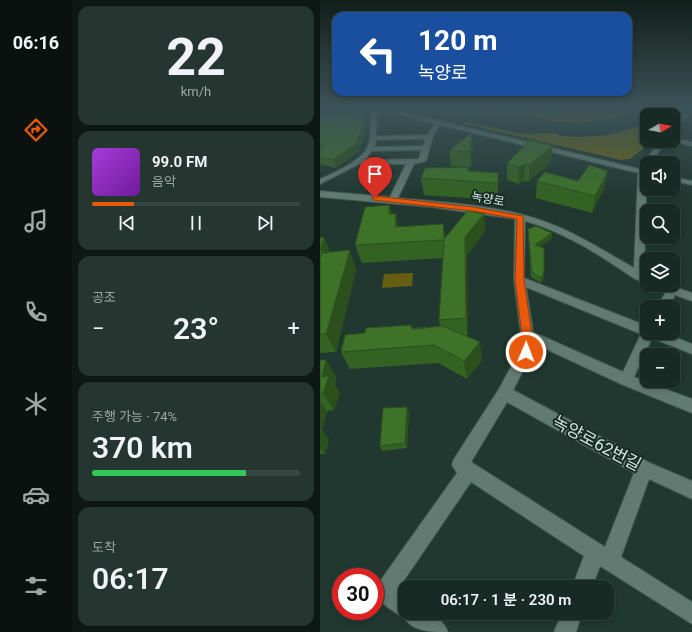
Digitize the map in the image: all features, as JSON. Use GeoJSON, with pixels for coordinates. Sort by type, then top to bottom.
{"type":"FeatureCollection","features":[{"type":"Feature","properties":{"kind":"street"},"geometry":{"type":"LineString","coordinates":[[320,182],[356,162],[370,149],[372,138]]}},
{"type":"Feature","properties":{"kind":"street"},"geometry":{"type":"LineString","coordinates":[[356,162],[422,162],[429,138]]}},
{"type":"Feature","properties":{"kind":"street"},"geometry":{"type":"LineString","coordinates":[[510,138],[640,167]]}},
{"type":"Feature","properties":{"kind":"street"},"geometry":{"type":"LineString","coordinates":[[680,141],[692,144]]}},
{"type":"Feature","properties":{"kind":"street"},"geometry":{"type":"LineString","coordinates":[[370,149],[426,148]]}},
{"type":"Feature","properties":{"kind":"street"},"geometry":{"type":"LineString","coordinates":[[393,200],[411,162]]}},
{"type":"Feature","properties":{"kind":"street"},"geometry":{"type":"LineString","coordinates":[[680,180],[692,183]]}},
{"type":"Feature","properties":{"kind":"street","name":"녹양로"},"geometry":{"type":"LineString","coordinates":[[320,194],[473,209],[520,218],[546,225],[571,236],[640,276]]}},
{"type":"Feature","properties":{"kind":"street","name":"녹양로"},"geometry":{"type":"LineString","coordinates":[[644,252],[645,196]]}},
{"type":"Feature","properties":{"kind":"street"},"geometry":{"type":"LineString","coordinates":[[520,218],[520,280],[527,335],[526,352],[504,393],[460,465],[602,558],[692,614]]}},
{"type":"Feature","properties":{"kind":"street"},"geometry":{"type":"LineString","coordinates":[[520,280],[640,329]]}},
{"type":"Feature","properties":{"kind":"street"},"geometry":{"type":"LineString","coordinates":[[675,292],[692,297]]}},
{"type":"Feature","properties":{"kind":"street"},"geometry":{"type":"LineString","coordinates":[[527,335],[626,380],[692,406]]}},
{"type":"Feature","properties":{"kind":"street"},"geometry":{"type":"LineString","coordinates":[[626,380],[644,340]]}},
{"type":"Feature","properties":{"kind":"street"},"geometry":{"type":"LineString","coordinates":[[670,340],[692,349]]}},
{"type":"Feature","properties":{"kind":"street","name":"녹양로62번길"},"geometry":{"type":"LineString","coordinates":[[504,393],[644,469],[692,490]]}},
{"type":"Feature","properties":{"kind":"street"},"geometry":{"type":"LineString","coordinates":[[587,580],[602,558],[644,469]]}},
{"type":"Feature","properties":{"kind":"street"},"geometry":{"type":"LineString","coordinates":[[398,601],[385,591],[469,470]]}},
{"type":"Feature","properties":{"kind":"street"},"geometry":{"type":"LineString","coordinates":[[422,620],[437,632]]}},
{"type":"Feature","properties":{"kind":"street"},"geometry":{"type":"LineString","coordinates":[[565,632],[569,620]]}},
{"type":"Feature","properties":{"kind":"shaded area"},"geometry":{"type":"Polygon","coordinates":[[[527,138],[640,138],[640,148],[644,148],[630,159],[621,160],[527,138]]]}},
{"type":"Feature","properties":{"kind":"shaded area"},"geometry":{"type":"Polygon","coordinates":[[[413,273],[412,286],[382,288],[384,274],[413,273]]]}},
{"type":"Feature","properties":{"kind":"building"},"geometry":{"type":"Polygon","coordinates":[[[320,138],[358,138],[356,144],[333,160],[320,157],[320,147],[324,145],[320,145],[320,138]]]}},
{"type":"Feature","properties":{"kind":"building"},"geometry":{"type":"Polygon","coordinates":[[[464,138],[471,138],[470,151],[449,151],[464,138]]]}},
{"type":"Feature","properties":{"kind":"building"},"geometry":{"type":"Polygon","coordinates":[[[530,140],[553,146],[529,165],[525,164],[519,167],[507,163],[530,140]]]}},
{"type":"Feature","properties":{"kind":"building"},"geometry":{"type":"Polygon","coordinates":[[[589,165],[608,171],[595,196],[537,181],[545,172],[578,181],[589,165]]]}},
{"type":"Feature","properties":{"kind":"building"},"geometry":{"type":"Polygon","coordinates":[[[468,167],[468,171],[498,173],[498,183],[421,178],[425,168],[468,167]]]}},
{"type":"Feature","properties":{"kind":"building"},"geometry":{"type":"Polygon","coordinates":[[[389,205],[389,214],[396,214],[395,227],[443,224],[444,239],[468,210],[484,214],[465,237],[466,318],[439,320],[444,240],[355,245],[365,207],[389,205]]]}},
{"type":"Feature","properties":{"kind":"building"},"geometry":{"type":"Polygon","coordinates":[[[536,226],[552,233],[535,245],[544,248],[544,272],[541,278],[532,272],[528,229],[536,226]]]}},
{"type":"Feature","properties":{"kind":"building"},"geometry":{"type":"Polygon","coordinates":[[[324,237],[321,250],[320,250],[320,238],[324,237]]]}},
{"type":"Feature","properties":{"kind":"building"},"geometry":{"type":"Polygon","coordinates":[[[350,250],[326,334],[320,334],[320,259],[322,253],[350,250]]]}},
{"type":"Feature","properties":{"kind":"building"},"geometry":{"type":"Polygon","coordinates":[[[411,325],[412,329],[443,326],[480,342],[464,361],[434,345],[341,352],[345,335],[365,333],[366,328],[411,325]]]}},
{"type":"Feature","properties":{"kind":"building"},"geometry":{"type":"Polygon","coordinates":[[[320,360],[326,360],[322,377],[329,376],[323,393],[320,394],[320,360]]]}},
{"type":"Feature","properties":{"kind":"building"},"geometry":{"type":"Polygon","coordinates":[[[407,407],[405,443],[380,446],[383,408],[407,407]]]}},
{"type":"Feature","properties":{"kind":"route"},"geometry":{"type":"LineString","coordinates":[[375,198],[473,209],[520,218],[520,280],[527,335],[526,352]]}}]}
